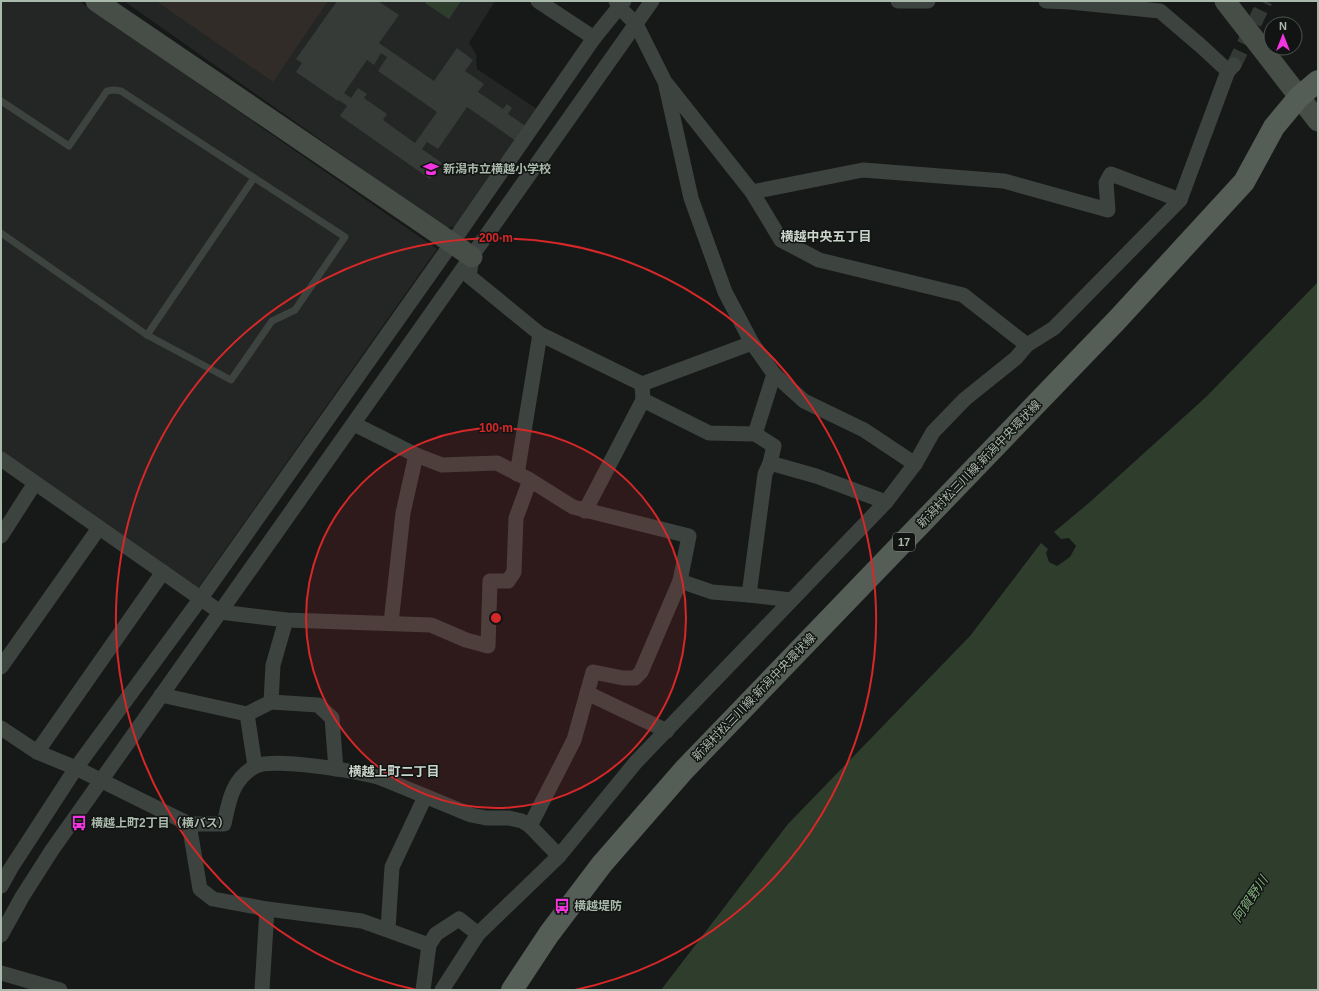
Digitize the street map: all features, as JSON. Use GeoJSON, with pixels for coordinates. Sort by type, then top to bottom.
{"type":"FeatureCollection","features":[{"type":"Feature","properties":{"kind":"main road","name":"新潟村松三川線;新潟中央環状線"},"geometry":{"type":"LineString","coordinates":[[512,990],[549,934],[602,864],[684,770],[1112,326],[1244,182],[1274,127],[1299,97],[1318,81]]}},
{"type":"Feature","properties":{"kind":"street"},"geometry":{"type":"LineString","coordinates":[[96,1],[472,257]]}},
{"type":"Feature","properties":{"kind":"street"},"geometry":{"type":"LineString","coordinates":[[538,1],[594,38]]}},
{"type":"Feature","properties":{"kind":"street"},"geometry":{"type":"LineString","coordinates":[[1,935],[22,896],[100,781],[652,1]]}},
{"type":"Feature","properties":{"kind":"street"},"geometry":{"type":"LineString","coordinates":[[898,1],[928,1]]}},
{"type":"Feature","properties":{"kind":"street"},"geometry":{"type":"LineString","coordinates":[[442,990],[478,934],[559,856],[636,762],[886,502],[914,464],[933,432],[965,399],[1016,358],[1027,344],[1054,328],[1180,200],[1231,68],[1201,46],[1160,11],[1046,1]]}},
{"type":"Feature","properties":{"kind":"street"},"geometry":{"type":"LineString","coordinates":[[1225,1],[1318,121]]}},
{"type":"Feature","properties":{"kind":"street"},"geometry":{"type":"LineString","coordinates":[[1,886],[11,868],[76,768],[201,598],[620,3],[636,24],[665,82],[752,192],[781,240],[819,260],[964,295],[1027,344]]}},
{"type":"Feature","properties":{"kind":"street"},"geometry":{"type":"LineString","coordinates":[[665,82],[691,198],[725,292],[752,343],[774,374],[804,401],[864,430],[914,464]]}},
{"type":"Feature","properties":{"kind":"street"},"geometry":{"type":"LineString","coordinates":[[752,192],[863,170],[1004,181],[1108,210],[1106,182],[1112,174],[1180,200]]}},
{"type":"Feature","properties":{"kind":"street"},"geometry":{"type":"LineString","coordinates":[[472,257],[469,276],[540,334],[642,384],[752,343]]}},
{"type":"Feature","properties":{"kind":"street"},"geometry":{"type":"LineString","coordinates":[[1,460],[220,612],[286,620],[431,625],[466,640],[488,646],[490,581],[508,581],[514,572],[516,518],[523,477],[540,334]]}},
{"type":"Feature","properties":{"kind":"street"},"geometry":{"type":"LineString","coordinates":[[756,434],[774,374]]}},
{"type":"Feature","properties":{"kind":"street"},"geometry":{"type":"LineString","coordinates":[[585,511],[643,400],[642,384]]}},
{"type":"Feature","properties":{"kind":"street"},"geometry":{"type":"LineString","coordinates":[[643,400],[709,433],[756,434],[774,446],[770,463],[765,474],[750,595]]}},
{"type":"Feature","properties":{"kind":"street"},"geometry":{"type":"LineString","coordinates":[[354,424],[416,455],[442,465],[496,463],[523,477],[573,507],[689,536],[680,581],[640,672],[635,678],[623,678],[593,672],[574,740],[530,826]]}},
{"type":"Feature","properties":{"kind":"street"},"geometry":{"type":"LineString","coordinates":[[391,623],[403,514],[416,455]]}},
{"type":"Feature","properties":{"kind":"street"},"geometry":{"type":"LineString","coordinates":[[770,463],[816,476],[886,502]]}},
{"type":"Feature","properties":{"kind":"street"},"geometry":{"type":"LineString","coordinates":[[1,536],[35,483]]}},
{"type":"Feature","properties":{"kind":"street"},"geometry":{"type":"LineString","coordinates":[[1,667],[99,528]]}},
{"type":"Feature","properties":{"kind":"street"},"geometry":{"type":"LineString","coordinates":[[37,752],[163,572]]}},
{"type":"Feature","properties":{"kind":"street"},"geometry":{"type":"LineString","coordinates":[[680,581],[712,592],[791,600]]}},
{"type":"Feature","properties":{"kind":"street"},"geometry":{"type":"LineString","coordinates":[[271,702],[273,665],[286,620]]}},
{"type":"Feature","properties":{"kind":"street"},"geometry":{"type":"LineString","coordinates":[[587,693],[667,731]]}},
{"type":"Feature","properties":{"kind":"street"},"geometry":{"type":"LineString","coordinates":[[161,695],[247,714],[271,702],[318,705],[332,718],[336,769]]}},
{"type":"Feature","properties":{"kind":"street"},"geometry":{"type":"LineString","coordinates":[[247,714],[255,766]]}},
{"type":"Feature","properties":{"kind":"street"},"geometry":{"type":"LineString","coordinates":[[1,728],[37,752],[76,768],[189,824],[224,824],[234,788],[244,775],[255,766],[269,763],[304,765],[367,774],[381,778],[471,815],[486,818],[509,818],[522,821],[530,826],[559,856]]}},
{"type":"Feature","properties":{"kind":"street"},"geometry":{"type":"LineString","coordinates":[[388,929],[392,867],[425,797]]}},
{"type":"Feature","properties":{"kind":"street"},"geometry":{"type":"LineString","coordinates":[[189,824],[200,889],[213,899],[267,909],[362,921],[388,929],[429,945]]}},
{"type":"Feature","properties":{"kind":"street"},"geometry":{"type":"LineString","coordinates":[[262,990],[267,909]]}},
{"type":"Feature","properties":{"kind":"street"},"geometry":{"type":"LineString","coordinates":[[423,990],[429,945],[436,934],[459,919],[478,934]]}},
{"type":"Feature","properties":{"kind":"street"},"geometry":{"type":"LineString","coordinates":[[1,973],[60,990]]}},
{"type":"Feature","properties":{"kind":"lane"},"geometry":{"type":"LineString","coordinates":[[1,101],[69,146],[107,91],[121,91],[345,237],[295,310],[272,321],[231,380],[147,335],[1,233]]}},
{"type":"Feature","properties":{"kind":"lane"},"geometry":{"type":"LineString","coordinates":[[147,335],[254,178]]}},
{"type":"Feature","properties":{"kind":"shaded area"},"geometry":{"type":"Polygon","coordinates":[[[1,1],[79,1],[437,249],[196,591],[1,454],[1,1]]]}},
{"type":"Feature","properties":{"kind":"shaded area","name":"新潟市立横越小学校"},"geometry":{"type":"Polygon","coordinates":[[[124,1],[495,1],[469,43],[476,54],[477,69],[540,111],[458,227],[444,227],[124,1]]]}},
{"type":"Feature","properties":{"kind":"shaded area"},"geometry":{"type":"Polygon","coordinates":[[[156,1],[328,1],[273,82],[156,1]]]}},
{"type":"Feature","properties":{"kind":"water"},"geometry":{"type":"Polygon","coordinates":[[[426,1],[461,1],[449,19],[425,3],[426,1]]]}},
{"type":"Feature","properties":{"kind":"water","name":"阿賀野川"},"geometry":{"type":"Polygon","coordinates":[[[1318,282],[1318,990],[661,990],[788,824],[970,636],[1041,543],[1048,549],[1046,553],[1049,562],[1057,566],[1070,557],[1076,546],[1069,538],[1061,539],[1054,532],[1090,502],[1206,397],[1318,282]]]}},
{"type":"Feature","properties":{"kind":"building"},"geometry":{"type":"Polygon","coordinates":[[[337,1],[378,1],[399,15],[379,43],[434,81],[457,48],[473,60],[465,71],[484,84],[478,92],[503,109],[507,104],[512,108],[508,114],[527,127],[516,141],[467,107],[438,149],[427,142],[422,149],[442,163],[430,179],[340,116],[347,106],[296,72],[302,63],[296,59],[337,1]],[[381,53],[374,65],[367,60],[344,93],[351,98],[358,88],[367,94],[364,98],[387,114],[383,120],[415,143],[437,112],[378,71],[387,57],[381,53]]]}},
{"type":"Feature","properties":{"kind":"tunnel"},"geometry":{"type":"LineString","coordinates":[[1234,65],[1265,1]]}},
{"type":"Feature","properties":{"kind":"place","name":"新潟市立横越小学校"},"geometry":{"type":"Point","coordinates":[431,169]}},
{"type":"Feature","properties":{"kind":"place","name":"横越上町2丁目（横バス）"},"geometry":{"type":"Point","coordinates":[79,823]}},
{"type":"Feature","properties":{"kind":"place","name":"横越堤防"},"geometry":{"type":"Point","coordinates":[562,906]}},
{"type":"Feature","properties":{"kind":"district","name":"横越中央五丁目"},"geometry":{"type":"Point","coordinates":[826,236]}},
{"type":"Feature","properties":{"kind":"district","name":"横越上町二丁目"},"geometry":{"type":"Point","coordinates":[394,771]}}]}
